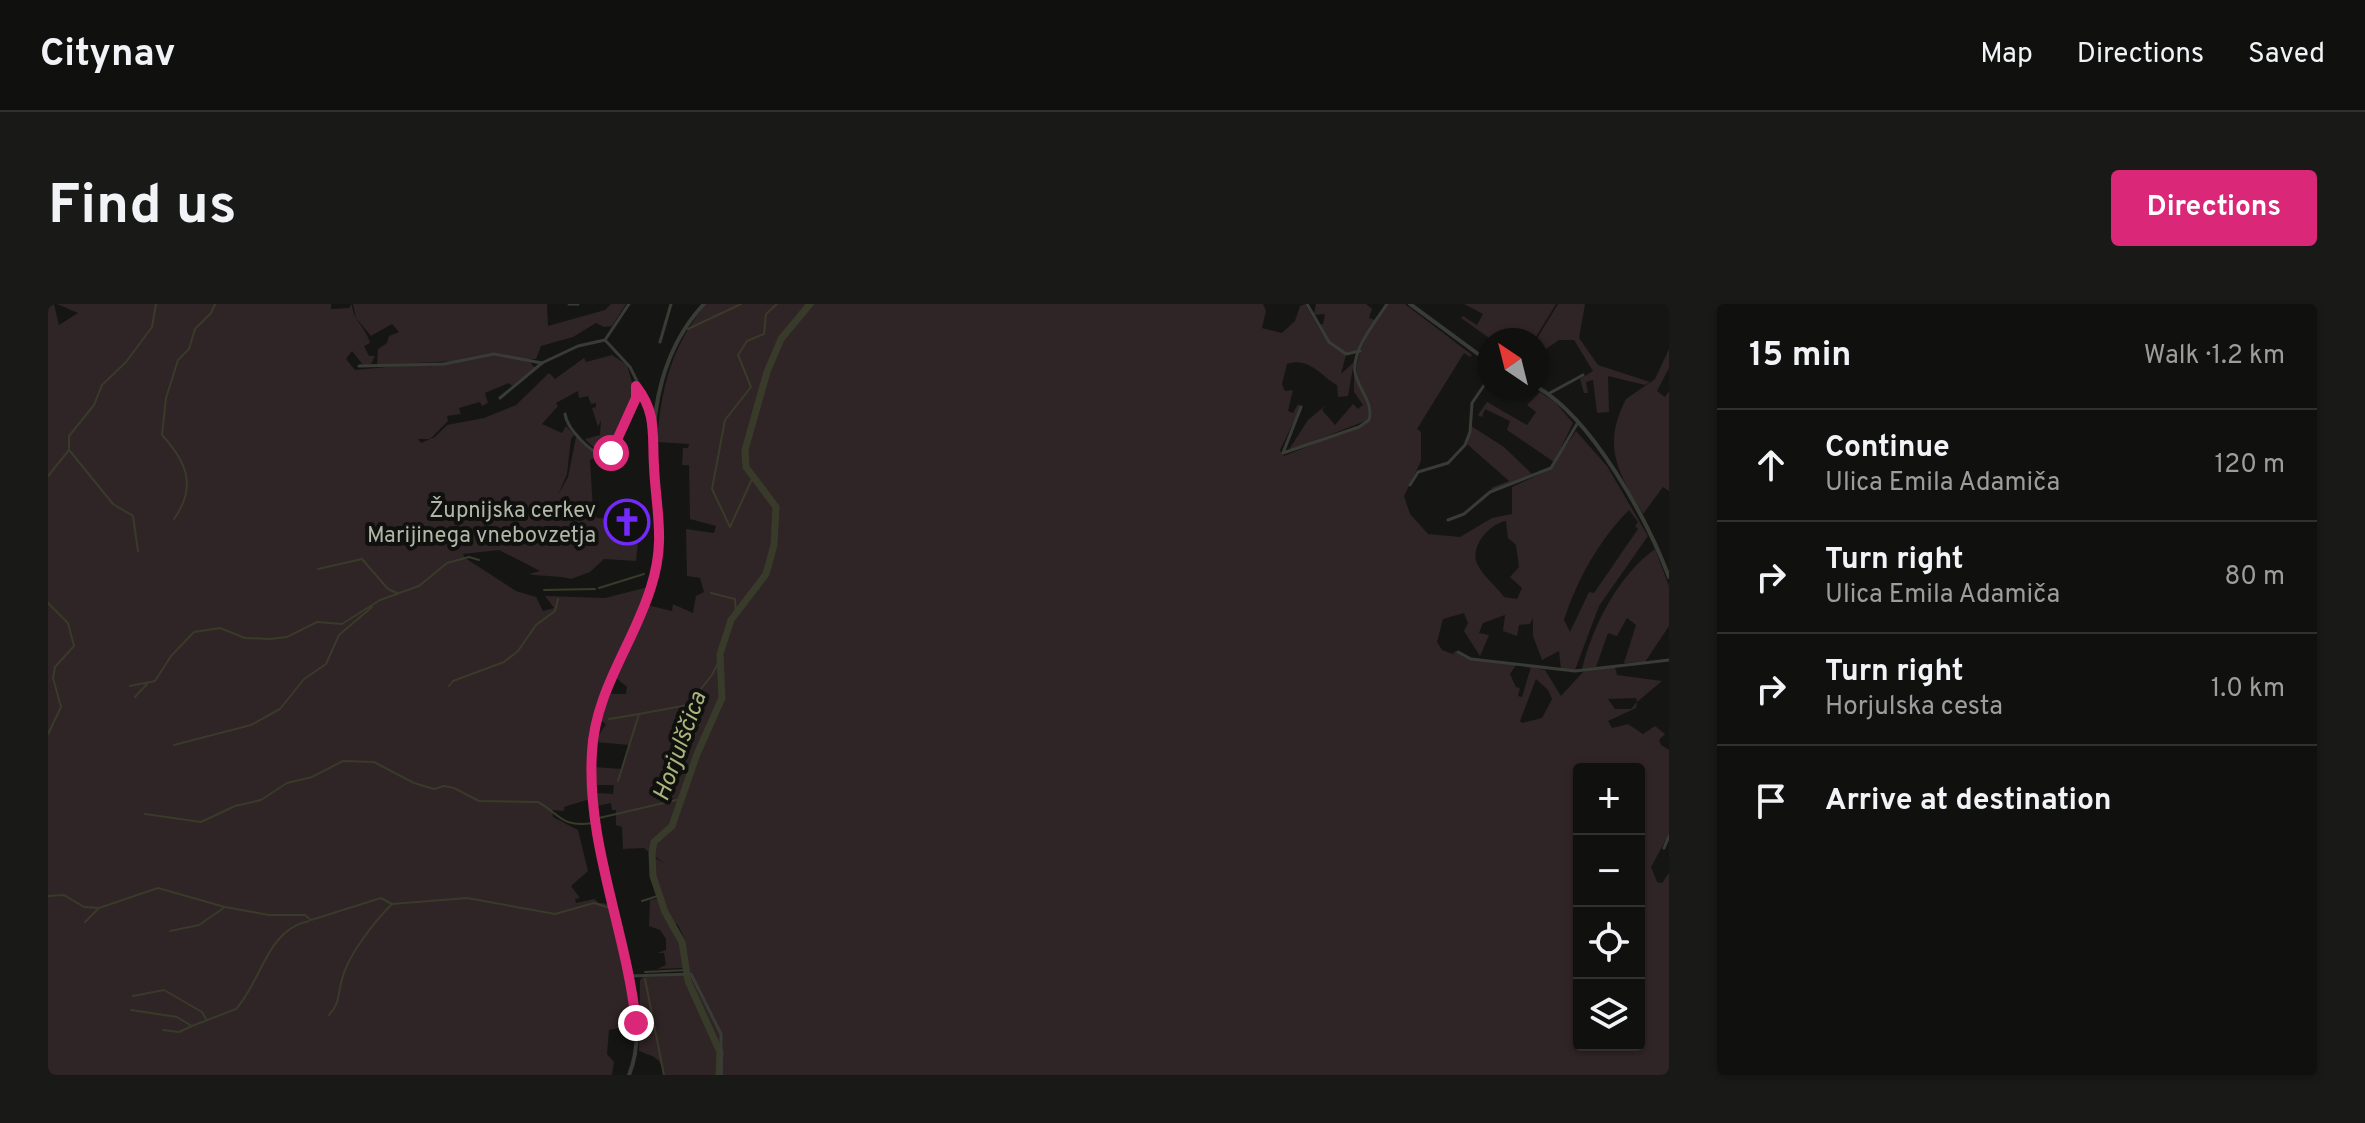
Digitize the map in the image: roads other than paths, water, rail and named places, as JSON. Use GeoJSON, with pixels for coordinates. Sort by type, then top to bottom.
{"type":"FeatureCollection","features":[{"type":"Feature","properties":{"kind":"street"},"geometry":{"type":"LineString","coordinates":[[569,304],[578,304]]}},
{"type":"Feature","properties":{"kind":"street"},"geometry":{"type":"LineString","coordinates":[[500,398],[542,363],[578,346],[605,340],[629,304]]}},
{"type":"Feature","properties":{"kind":"street"},"geometry":{"type":"LineString","coordinates":[[660,342],[671,304]]}},
{"type":"Feature","properties":{"kind":"street"},"geometry":{"type":"LineString","coordinates":[[629,1075],[637,1046],[630,976],[598,835],[592,751],[608,685],[647,599],[659,550],[661,523],[654,468],[658,400],[667,363],[683,331],[704,304]]}},
{"type":"Feature","properties":{"kind":"street"},"geometry":{"type":"LineString","coordinates":[[1307,304],[1329,342],[1346,354],[1360,350]]}},
{"type":"Feature","properties":{"kind":"street"},"geometry":{"type":"LineString","coordinates":[[1301,407],[1283,453],[1359,427],[1369,420],[1370,408],[1355,371],[1360,350],[1387,304]]}},
{"type":"Feature","properties":{"kind":"street"},"geometry":{"type":"LineString","coordinates":[[1410,304],[1477,353]]}},
{"type":"Feature","properties":{"kind":"street"},"geometry":{"type":"LineString","coordinates":[[605,340],[630,367],[656,427]]}},
{"type":"Feature","properties":{"kind":"street"},"geometry":{"type":"LineString","coordinates":[[359,366],[444,364],[494,354],[542,363]]}},
{"type":"Feature","properties":{"kind":"street"},"geometry":{"type":"LineString","coordinates":[[1549,393],[1583,375]]}},
{"type":"Feature","properties":{"kind":"street"},"geometry":{"type":"LineString","coordinates":[[565,414],[572,431],[599,455],[607,456],[616,450],[636,398],[636,386]]}},
{"type":"Feature","properties":{"kind":"street"},"geometry":{"type":"LineString","coordinates":[[1549,395],[1593,443],[1648,527],[1669,577]]}},
{"type":"Feature","properties":{"kind":"street"},"geometry":{"type":"LineString","coordinates":[[1410,485],[1418,472],[1448,463],[1465,445],[1470,432],[1472,403],[1477,396]]}},
{"type":"Feature","properties":{"kind":"street"},"geometry":{"type":"LineString","coordinates":[[1448,520],[1464,514],[1490,492],[1551,468],[1577,424]]}},
{"type":"Feature","properties":{"kind":"street"},"geometry":{"type":"LineString","coordinates":[[1458,652],[1471,659],[1562,671],[1669,660]]}},
{"type":"Feature","properties":{"kind":"street"},"geometry":{"type":"LineString","coordinates":[[1664,848],[1669,836]]}},
{"type":"Feature","properties":{"kind":"street"},"geometry":{"type":"LineString","coordinates":[[630,976],[691,974],[721,1034],[721,1075]]}},
{"type":"Feature","properties":{"kind":"waterway"},"geometry":{"type":"LineString","coordinates":[[48,476],[69,450],[69,436],[94,405],[102,385],[126,362],[152,327],[156,304]]}},
{"type":"Feature","properties":{"kind":"waterway"},"geometry":{"type":"LineString","coordinates":[[174,519],[187,485],[183,465],[162,435],[166,398],[178,360],[189,349],[195,329],[211,313],[215,304]]}},
{"type":"Feature","properties":{"kind":"waterway"},"geometry":{"type":"LineString","coordinates":[[688,329],[741,304]]}},
{"type":"Feature","properties":{"kind":"waterway"},"geometry":{"type":"LineString","coordinates":[[752,479],[730,527],[712,489],[725,420],[751,387],[738,355],[747,341],[764,334],[766,314],[777,304]]}},
{"type":"Feature","properties":{"kind":"waterway","name":"Horjulščica"},"geometry":{"type":"LineString","coordinates":[[719,1075],[720,1052],[688,981],[682,942],[665,912],[653,876],[652,853],[654,842],[672,826],[697,754],[722,698],[720,654],[731,620],[766,574],[774,545],[776,507],[746,467],[745,450],[767,372],[781,339],[810,304]]}},
{"type":"Feature","properties":{"kind":"waterway"},"geometry":{"type":"LineString","coordinates":[[70,451],[113,504],[133,516],[138,551]]}},
{"type":"Feature","properties":{"kind":"waterway"},"geometry":{"type":"LineString","coordinates":[[130,686],[155,681],[171,656],[194,632],[220,628],[245,638],[270,639],[287,637],[317,622],[342,624],[380,600],[419,586],[447,563],[469,557],[479,560]]}},
{"type":"Feature","properties":{"kind":"waterway"},"geometry":{"type":"LineString","coordinates":[[318,569],[362,559],[388,589],[397,593]]}},
{"type":"Feature","properties":{"kind":"waterway"},"geometry":{"type":"LineString","coordinates":[[599,588],[644,574]]}},
{"type":"Feature","properties":{"kind":"waterway"},"geometry":{"type":"LineString","coordinates":[[544,590],[595,589]]}},
{"type":"Feature","properties":{"kind":"waterway"},"geometry":{"type":"LineString","coordinates":[[711,593],[735,599],[736,614]]}},
{"type":"Feature","properties":{"kind":"waterway"},"geometry":{"type":"LineString","coordinates":[[449,686],[453,681],[504,662],[518,651],[536,625],[555,611],[558,599]]}},
{"type":"Feature","properties":{"kind":"waterway"},"geometry":{"type":"LineString","coordinates":[[48,603],[68,623],[74,646],[55,667],[53,678],[61,707],[48,734]]}},
{"type":"Feature","properties":{"kind":"waterway"},"geometry":{"type":"LineString","coordinates":[[174,745],[251,725],[280,709],[304,679],[326,664],[339,635],[372,607]]}},
{"type":"Feature","properties":{"kind":"waterway"},"geometry":{"type":"LineString","coordinates":[[618,781],[639,714],[688,705],[712,675],[721,657]]}},
{"type":"Feature","properties":{"kind":"waterway"},"geometry":{"type":"LineString","coordinates":[[135,697],[147,684]]}},
{"type":"Feature","properties":{"kind":"waterway"},"geometry":{"type":"LineString","coordinates":[[609,719],[639,714]]}},
{"type":"Feature","properties":{"kind":"waterway"},"geometry":{"type":"LineString","coordinates":[[145,814],[201,822],[235,806],[261,800],[287,783],[312,777],[343,761],[374,762],[414,783],[434,789],[444,786],[454,788],[479,801],[538,802],[567,822],[593,823]]}},
{"type":"Feature","properties":{"kind":"waterway"},"geometry":{"type":"LineString","coordinates":[[599,818],[681,799]]}},
{"type":"Feature","properties":{"kind":"waterway"},"geometry":{"type":"LineString","coordinates":[[48,896],[64,895],[84,907],[99,908],[158,888],[225,907],[269,915],[305,915],[311,920],[381,898],[392,904],[467,898],[555,914],[594,903],[610,908]]}},
{"type":"Feature","properties":{"kind":"waterway"},"geometry":{"type":"LineString","coordinates":[[642,901],[661,895]]}},
{"type":"Feature","properties":{"kind":"waterway"},"geometry":{"type":"LineString","coordinates":[[329,1015],[337,1002],[345,970],[356,949],[392,904]]}},
{"type":"Feature","properties":{"kind":"waterway"},"geometry":{"type":"LineString","coordinates":[[170,931],[199,925],[225,907]]}},
{"type":"Feature","properties":{"kind":"waterway"},"geometry":{"type":"LineString","coordinates":[[85,922],[98,909]]}},
{"type":"Feature","properties":{"kind":"waterway"},"geometry":{"type":"LineString","coordinates":[[131,1010],[177,1017],[192,1026],[236,1009],[274,945],[295,926],[309,921]]}},
{"type":"Feature","properties":{"kind":"waterway"},"geometry":{"type":"LineString","coordinates":[[645,972],[687,970]]}},
{"type":"Feature","properties":{"kind":"waterway"},"geometry":{"type":"LineString","coordinates":[[645,979],[664,1075]]}},
{"type":"Feature","properties":{"kind":"waterway"},"geometry":{"type":"LineString","coordinates":[[133,996],[164,990],[202,1012],[206,1019]]}},
{"type":"Feature","properties":{"kind":"waterway"},"geometry":{"type":"LineString","coordinates":[[163,1030],[179,1032],[192,1026]]}},
{"type":"Feature","properties":{"kind":"place","name":"Župnijska cerkev Marijinega vnebovzetja"},"geometry":{"type":"Point","coordinates":[627,522]}}]}
